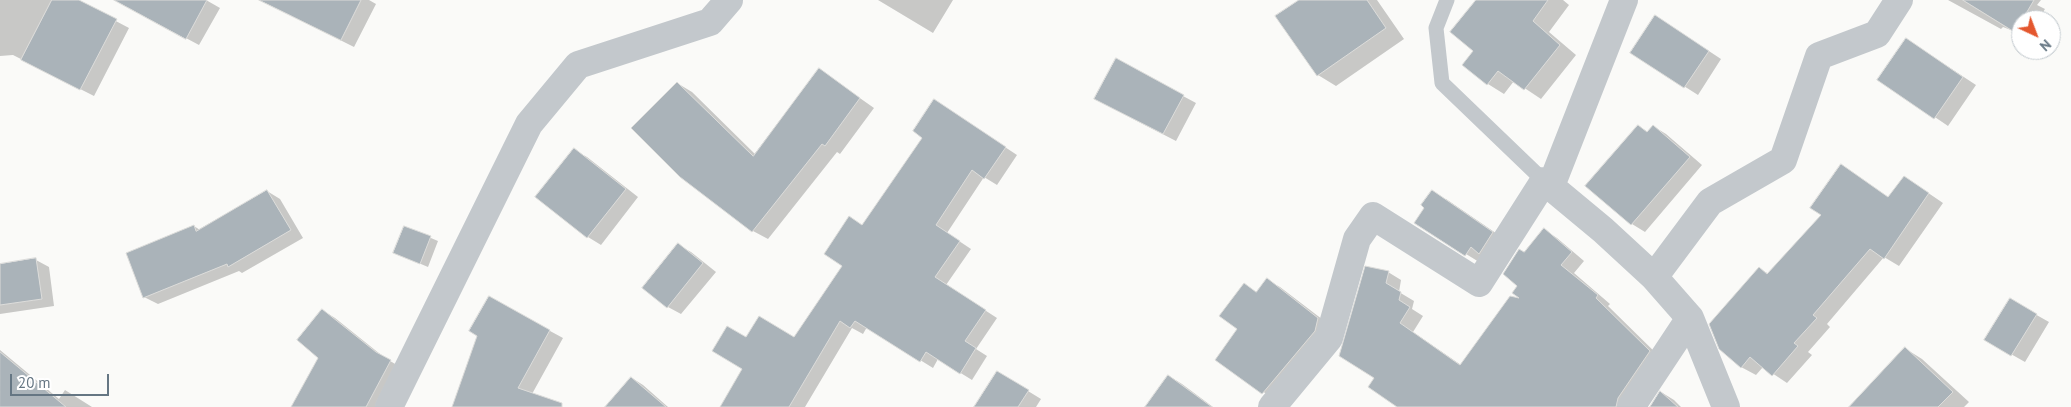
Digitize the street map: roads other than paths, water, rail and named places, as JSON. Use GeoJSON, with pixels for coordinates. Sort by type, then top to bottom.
{"type":"FeatureCollection","features":[{"type":"Feature","properties":{"kind":"street"},"geometry":{"type":"LineString","coordinates":[[388,407],[529,124],[535,116],[578,65],[710,22],[729,0]]}},
{"type":"Feature","properties":{"kind":"street"},"geometry":{"type":"LineString","coordinates":[[1272,407],[1329,338],[1357,239],[1373,216],[1479,283],[1547,183],[1624,0]]}},
{"type":"Feature","properties":{"kind":"street"},"geometry":{"type":"LineString","coordinates":[[1654,277],[1710,202],[1783,160],[1819,56],[1877,34],[1900,0]]}},
{"type":"Feature","properties":{"kind":"street"},"geometry":{"type":"LineString","coordinates":[[1547,183],[1603,230],[1654,277],[1690,318],[1726,407]]}},
{"type":"Feature","properties":{"kind":"street"},"geometry":{"type":"LineString","coordinates":[[1631,407],[1690,318]]}},
{"type":"Feature","properties":{"kind":"lane"},"geometry":{"type":"LineString","coordinates":[[1447,0],[1436,28],[1442,83],[1547,183]]}}]}
